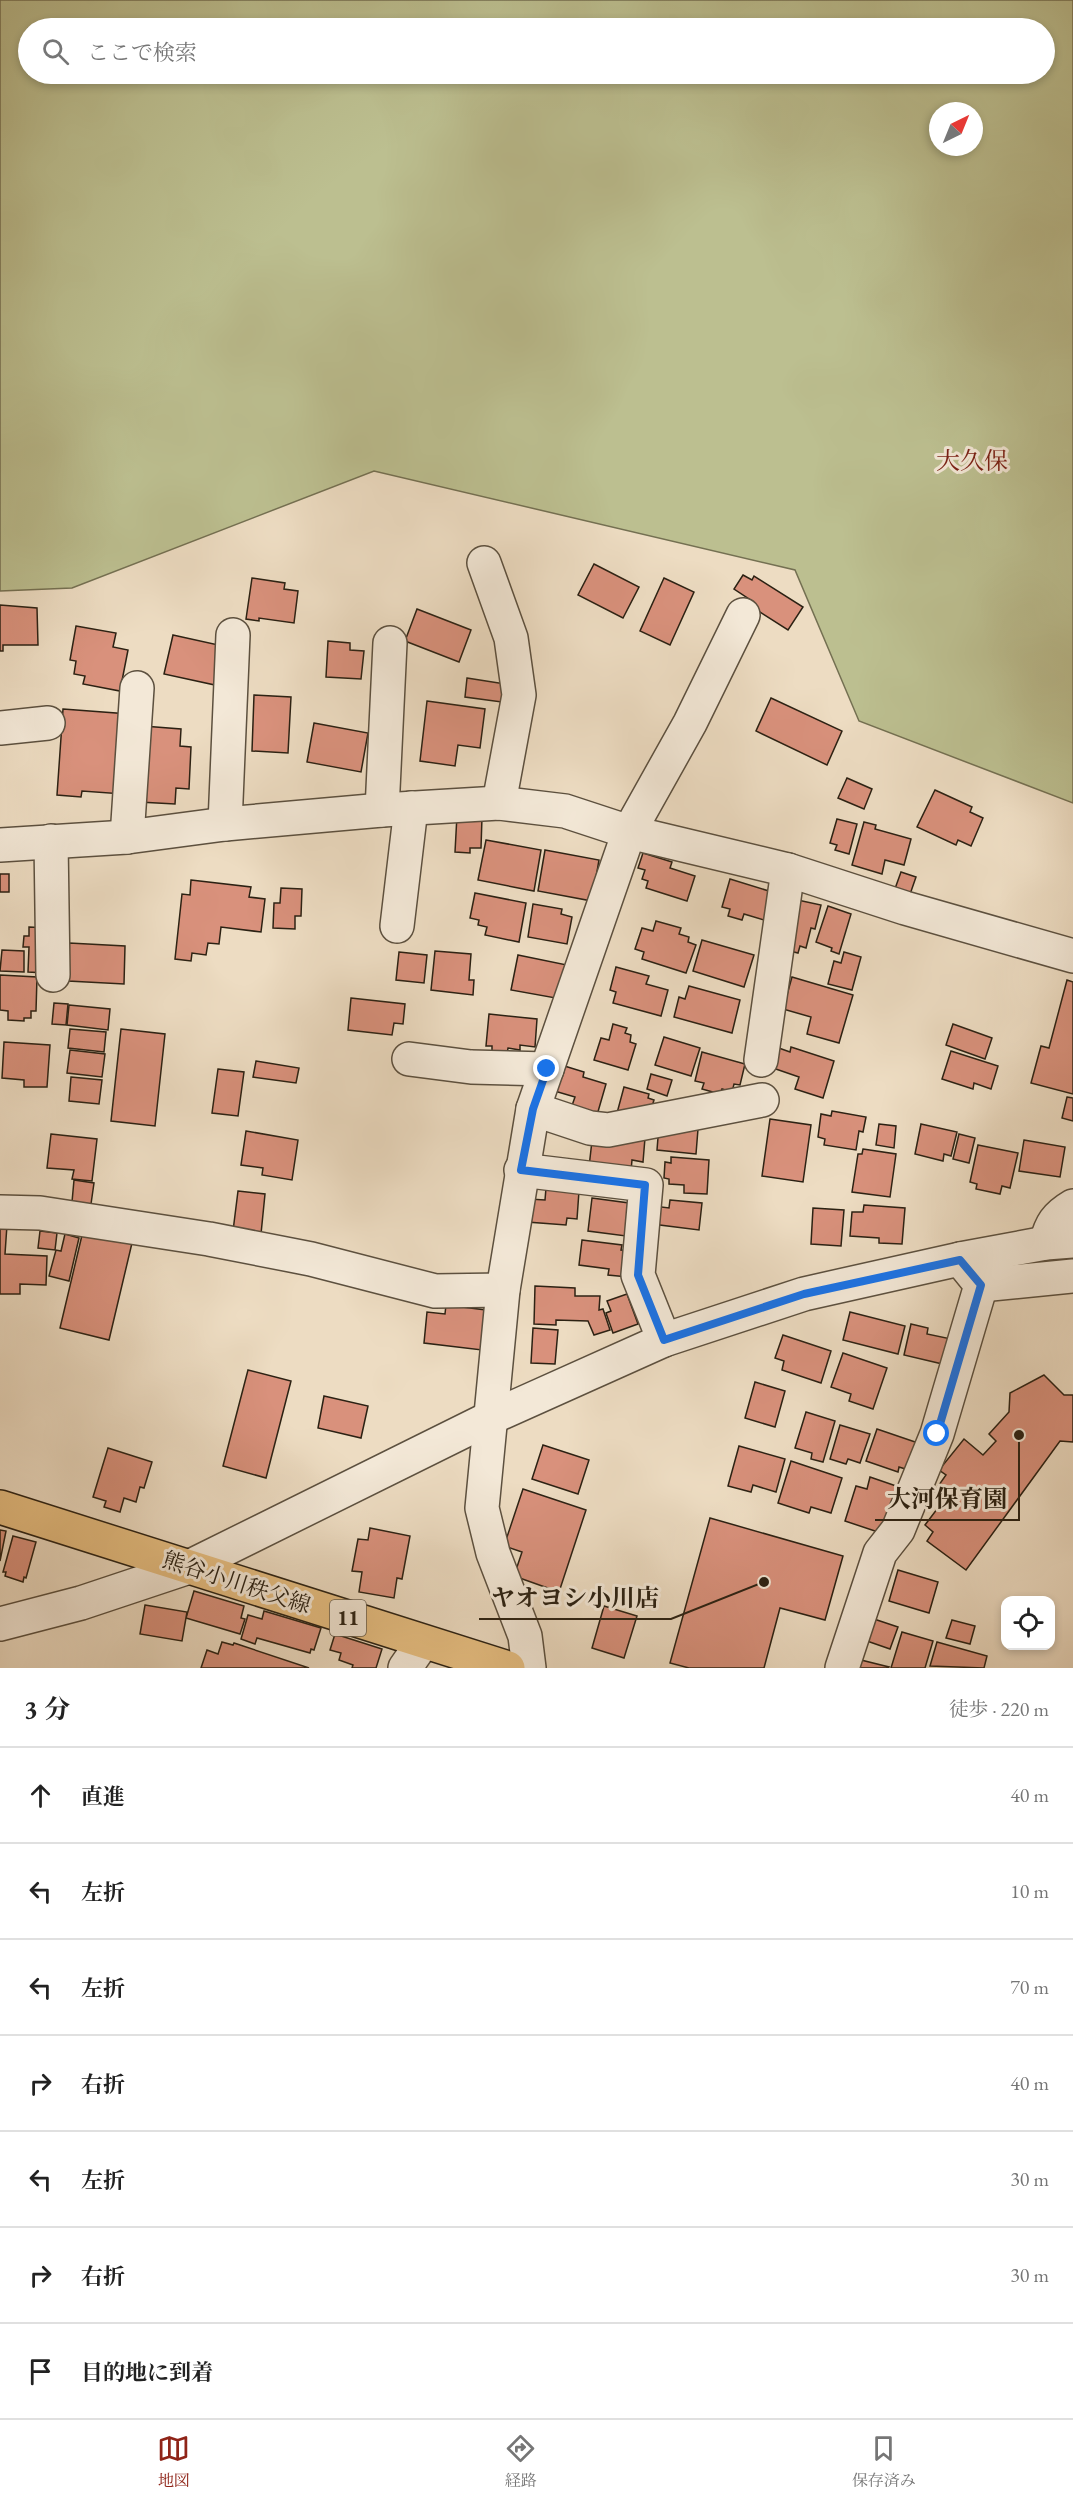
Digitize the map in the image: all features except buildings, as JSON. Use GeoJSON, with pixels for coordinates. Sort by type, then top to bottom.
{"type":"FeatureCollection","features":[{"type":"Feature","properties":{"kind":"main road","name":"熊谷小川秩父線"},"geometry":{"type":"LineString","coordinates":[[0,1507],[189,1567],[414,1655],[508,1668]]}},
{"type":"Feature","properties":{"kind":"street"},"geometry":{"type":"LineString","coordinates":[[484,563],[511,638],[519,695],[499,803]]}},
{"type":"Feature","properties":{"kind":"street"},"geometry":{"type":"LineString","coordinates":[[529,1668],[525,1636],[493,1553],[482,1508],[503,1290],[521,1170],[533,1109],[630,832],[690,723],[743,615]]}},
{"type":"Feature","properties":{"kind":"street"},"geometry":{"type":"LineString","coordinates":[[225,824],[233,635]]}},
{"type":"Feature","properties":{"kind":"street"},"geometry":{"type":"LineString","coordinates":[[390,643],[396,809],[397,926]]}},
{"type":"Feature","properties":{"kind":"street"},"geometry":{"type":"LineString","coordinates":[[127,837],[137,688]]}},
{"type":"Feature","properties":{"kind":"street"},"geometry":{"type":"LineString","coordinates":[[0,728],[48,723]]}},
{"type":"Feature","properties":{"kind":"street"},"geometry":{"type":"LineString","coordinates":[[0,845],[127,837],[225,824],[396,809],[499,803],[566,811],[630,832],[788,870],[905,908],[1073,956]]}},
{"type":"Feature","properties":{"kind":"street"},"geometry":{"type":"LineString","coordinates":[[51,841],[53,975]]}},
{"type":"Feature","properties":{"kind":"street"},"geometry":{"type":"LineString","coordinates":[[761,1060],[788,870]]}},
{"type":"Feature","properties":{"kind":"street"},"geometry":{"type":"LineString","coordinates":[[409,1059],[471,1067],[547,1069]]}},
{"type":"Feature","properties":{"kind":"street"},"geometry":{"type":"LineString","coordinates":[[533,1109],[590,1128],[609,1130],[762,1100]]}},
{"type":"Feature","properties":{"kind":"street"},"geometry":{"type":"LineString","coordinates":[[521,1170],[645,1185],[638,1275],[664,1340]]}},
{"type":"Feature","properties":{"kind":"street"},"geometry":{"type":"LineString","coordinates":[[0,1624],[81,1603],[189,1567],[490,1418],[664,1340],[804,1294],[960,1260],[1060,1242],[1051,1224],[1060,1214],[1073,1206]]}},
{"type":"Feature","properties":{"kind":"street"},"geometry":{"type":"LineString","coordinates":[[0,1212],[40,1213],[209,1239],[311,1259],[435,1291],[503,1290]]}},
{"type":"Feature","properties":{"kind":"street"},"geometry":{"type":"LineString","coordinates":[[960,1260],[981,1285]]}},
{"type":"Feature","properties":{"kind":"street"},"geometry":{"type":"LineString","coordinates":[[981,1285],[1073,1276]]}},
{"type":"Feature","properties":{"kind":"street"},"geometry":{"type":"LineString","coordinates":[[842,1668],[880,1553],[898,1530],[937,1434],[981,1285]]}},
{"type":"Feature","properties":{"kind":"green space"},"geometry":{"type":"Polygon","coordinates":[[[0,0],[1073,0],[1073,803],[859,721],[795,570],[374,471],[72,588],[0,591],[0,0]]]}},
{"type":"Feature","properties":{"kind":"place","name":"大河保育園"},"geometry":{"type":"Point","coordinates":[1019,1435]}},
{"type":"Feature","properties":{"kind":"place","name":"ヤオヨシ小川店"},"geometry":{"type":"Point","coordinates":[764,1582]}},
{"type":"Feature","properties":{"kind":"district","name":"大久保"},"geometry":{"type":"Point","coordinates":[972,461]}},
{"type":"Feature","properties":{"kind":"route"},"geometry":{"type":"LineString","coordinates":[[547,1069],[533,1109],[521,1170],[645,1185],[638,1275],[664,1340],[804,1294],[960,1260],[981,1285],[937,1434]]}}]}
